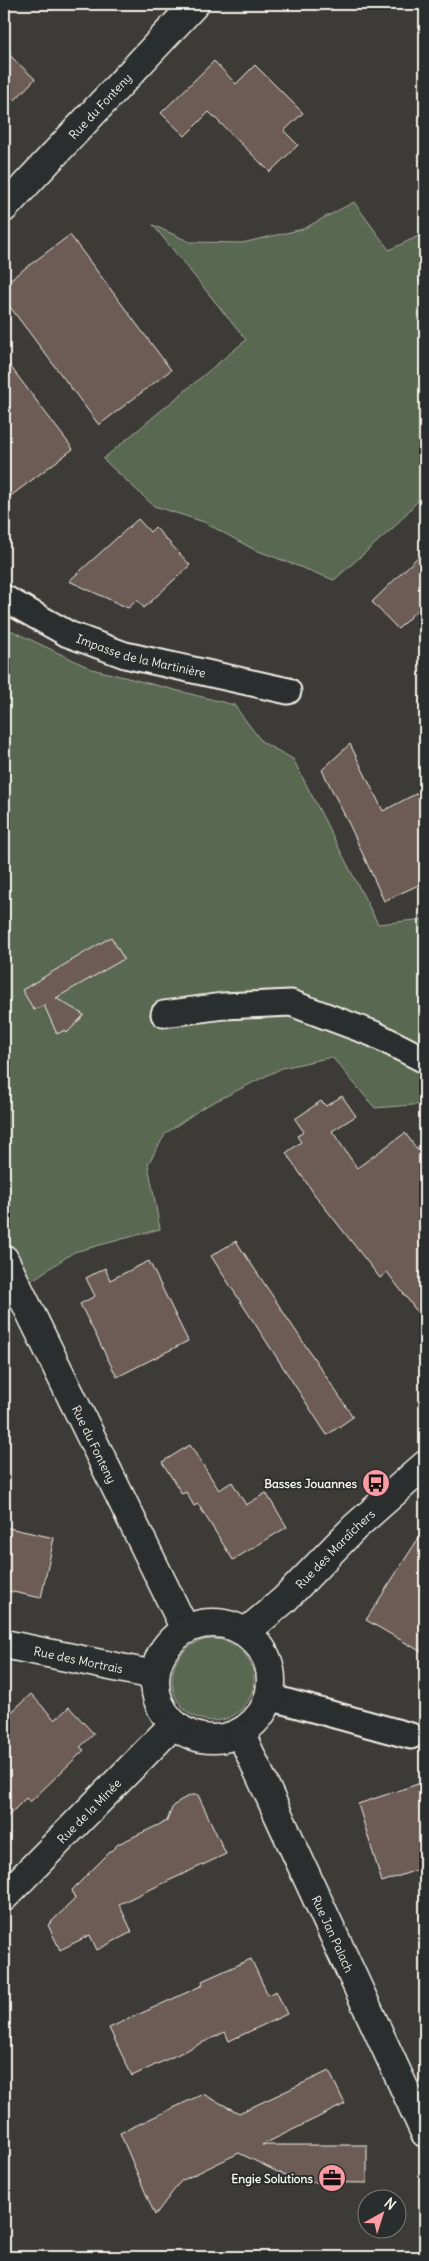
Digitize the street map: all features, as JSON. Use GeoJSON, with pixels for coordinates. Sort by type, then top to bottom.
{"type":"FeatureCollection","features":[{"type":"Feature","properties":{"kind":"street","name":"Rue du Fonteny"},"geometry":{"type":"LineString","coordinates":[[4,208],[194,4]]}},
{"type":"Feature","properties":{"kind":"street","name":"Impasse de la Martinière"},"geometry":{"type":"LineString","coordinates":[[4,598],[68,634],[126,655],[288,692]]}},
{"type":"Feature","properties":{"kind":"street"},"geometry":{"type":"LineString","coordinates":[[164,1014],[223,1006],[291,1003],[374,1034],[425,1060]]}},
{"type":"Feature","properties":{"kind":"street","name":"Rue du Fonteny"},"geometry":{"type":"LineString","coordinates":[[4,1259],[185,1629]]}},
{"type":"Feature","properties":{"kind":"street","name":"Rue des Maraîchers"},"geometry":{"type":"LineString","coordinates":[[246,1632],[284,1600],[355,1527],[425,1465]]}},
{"type":"Feature","properties":{"kind":"street"},"geometry":{"type":"LineString","coordinates":[[216,1622],[232,1625],[246,1632],[266,1654],[272,1682],[270,1697],[262,1713],[241,1734],[221,1739],[204,1739],[188,1734],[174,1724],[162,1710],[156,1693],[154,1675],[164,1648],[173,1637],[185,1629],[200,1623],[216,1622]]}},
{"type":"Feature","properties":{"kind":"street","name":"Rue des Mortrais"},"geometry":{"type":"LineString","coordinates":[[4,1644],[154,1675]]}},
{"type":"Feature","properties":{"kind":"street"},"geometry":{"type":"LineString","coordinates":[[270,1697],[412,1736]]}},
{"type":"Feature","properties":{"kind":"street","name":"Rue de la Minée"},"geometry":{"type":"LineString","coordinates":[[4,1898],[174,1724]]}},
{"type":"Feature","properties":{"kind":"street","name":"Rue Jan Palach"},"geometry":{"type":"LineString","coordinates":[[241,1734],[425,2133]]}},
{"type":"Feature","properties":{"kind":"shaded area"},"geometry":{"type":"Polygon","coordinates":[[[4,4],[425,4],[425,919],[378,924],[293,759],[262,742],[234,705],[92,669],[4,627],[4,4]]]}},
{"type":"Feature","properties":{"kind":"shaded area"},"geometry":{"type":"Polygon","coordinates":[[[332,1056],[375,1108],[425,1104],[425,2257],[4,2257],[4,1299],[74,1252],[160,1229],[148,1164],[167,1133],[202,1108],[282,1068],[332,1056]]]}},
{"type":"Feature","properties":{"kind":"green space"},"geometry":{"type":"Polygon","coordinates":[[[354,202],[389,250],[425,233],[425,493],[393,528],[334,580],[253,549],[204,522],[154,506],[103,459],[246,340],[153,225],[190,242],[242,243],[303,229],[354,202]]]}},
{"type":"Feature","properties":{"kind":"green space"},"geometry":{"type":"Polygon","coordinates":[[[4,627],[92,669],[234,705],[262,742],[293,759],[378,924],[425,919],[425,1104],[375,1108],[332,1057],[282,1068],[202,1108],[166,1133],[148,1164],[160,1229],[74,1252],[4,1299],[4,627]]]}},
{"type":"Feature","properties":{"kind":"green space"},"geometry":{"type":"Polygon","coordinates":[[[213,1639],[229,1642],[242,1651],[251,1664],[254,1680],[251,1696],[242,1709],[229,1718],[213,1721],[197,1718],[184,1709],[175,1696],[172,1680],[175,1664],[184,1651],[197,1642],[213,1639]]]}},
{"type":"Feature","properties":{"kind":"building"},"geometry":{"type":"Polygon","coordinates":[[[4,50],[35,79],[14,101],[4,91],[4,50]]]}},
{"type":"Feature","properties":{"kind":"building"},"geometry":{"type":"Polygon","coordinates":[[[214,61],[236,84],[255,65],[303,113],[284,131],[298,145],[270,172],[209,112],[185,136],[161,113],[214,61]]]}},
{"type":"Feature","properties":{"kind":"building"},"geometry":{"type":"Polygon","coordinates":[[[70,235],[171,370],[99,425],[4,299],[4,284],[70,235]]]}},
{"type":"Feature","properties":{"kind":"building"},"geometry":{"type":"Polygon","coordinates":[[[4,358],[73,449],[4,501],[4,358]]]}},
{"type":"Feature","properties":{"kind":"building"},"geometry":{"type":"Polygon","coordinates":[[[138,519],[150,532],[155,527],[190,565],[144,608],[137,600],[128,608],[69,581],[138,519]]]}},
{"type":"Feature","properties":{"kind":"building"},"geometry":{"type":"Polygon","coordinates":[[[425,550],[425,602],[398,629],[372,602],[425,550]]]}},
{"type":"Feature","properties":{"kind":"building"},"geometry":{"type":"Polygon","coordinates":[[[350,744],[383,811],[425,789],[425,882],[384,901],[322,770],[350,744]]]}},
{"type":"Feature","properties":{"kind":"building"},"geometry":{"type":"Polygon","coordinates":[[[111,937],[124,959],[56,998],[84,1015],[67,1033],[65,1030],[57,1034],[44,1005],[34,1010],[22,990],[111,937]]]}},
{"type":"Feature","properties":{"kind":"building"},"geometry":{"type":"Polygon","coordinates":[[[342,1096],[356,1116],[332,1131],[357,1168],[405,1133],[425,1160],[425,1322],[387,1272],[380,1278],[315,1195],[286,1153],[301,1142],[297,1136],[304,1132],[295,1119],[321,1101],[326,1106],[342,1096]]]}},
{"type":"Feature","properties":{"kind":"building"},"geometry":{"type":"Polygon","coordinates":[[[236,1241],[353,1417],[327,1435],[211,1256],[236,1241]]]}},
{"type":"Feature","properties":{"kind":"building"},"geometry":{"type":"Polygon","coordinates":[[[149,1261],[188,1341],[117,1377],[80,1304],[95,1296],[86,1278],[105,1268],[110,1280],[149,1261]]]}},
{"type":"Feature","properties":{"kind":"building"},"geometry":{"type":"Polygon","coordinates":[[[190,1445],[219,1490],[232,1482],[246,1505],[266,1493],[287,1527],[233,1560],[198,1504],[194,1506],[186,1492],[182,1494],[162,1462],[190,1445]]]}},
{"type":"Feature","properties":{"kind":"building"},"geometry":{"type":"Polygon","coordinates":[[[4,1527],[54,1538],[41,1598],[4,1590],[4,1527]]]}},
{"type":"Feature","properties":{"kind":"building"},"geometry":{"type":"Polygon","coordinates":[[[425,1528],[425,1654],[366,1620],[425,1528]]]}},
{"type":"Feature","properties":{"kind":"building"},"geometry":{"type":"Polygon","coordinates":[[[31,1694],[55,1720],[69,1707],[94,1734],[80,1747],[84,1750],[30,1802],[26,1798],[4,1820],[4,1719],[31,1694]]]}},
{"type":"Feature","properties":{"kind":"building"},"geometry":{"type":"Polygon","coordinates":[[[418,1784],[425,1807],[425,1867],[382,1882],[358,1804],[418,1784]]]}},
{"type":"Feature","properties":{"kind":"building"},"geometry":{"type":"Polygon","coordinates":[[[191,1795],[198,1795],[226,1854],[119,1904],[132,1932],[97,1950],[90,1935],[60,1950],[48,1925],[75,1899],[72,1890],[118,1844],[167,1821],[172,1808],[179,1801],[191,1795]]]}},
{"type":"Feature","properties":{"kind":"building"},"geometry":{"type":"Polygon","coordinates":[[[251,1959],[268,1995],[276,1991],[287,2014],[229,2041],[225,2032],[132,2076],[109,2028],[203,1985],[202,1981],[251,1959]]]}},
{"type":"Feature","properties":{"kind":"building"},"geometry":{"type":"Polygon","coordinates":[[[329,2071],[345,2104],[262,2145],[367,2145],[367,2183],[298,2182],[239,2153],[181,2181],[155,2215],[120,2133],[203,2094],[239,2113],[329,2071]]]}},
{"type":"Feature","properties":{"kind":"place","name":"Basses Jouannes"},"geometry":{"type":"Point","coordinates":[376,1483]}},
{"type":"Feature","properties":{"kind":"place","name":"Engie Solutions"},"geometry":{"type":"Point","coordinates":[332,2178]}}]}
